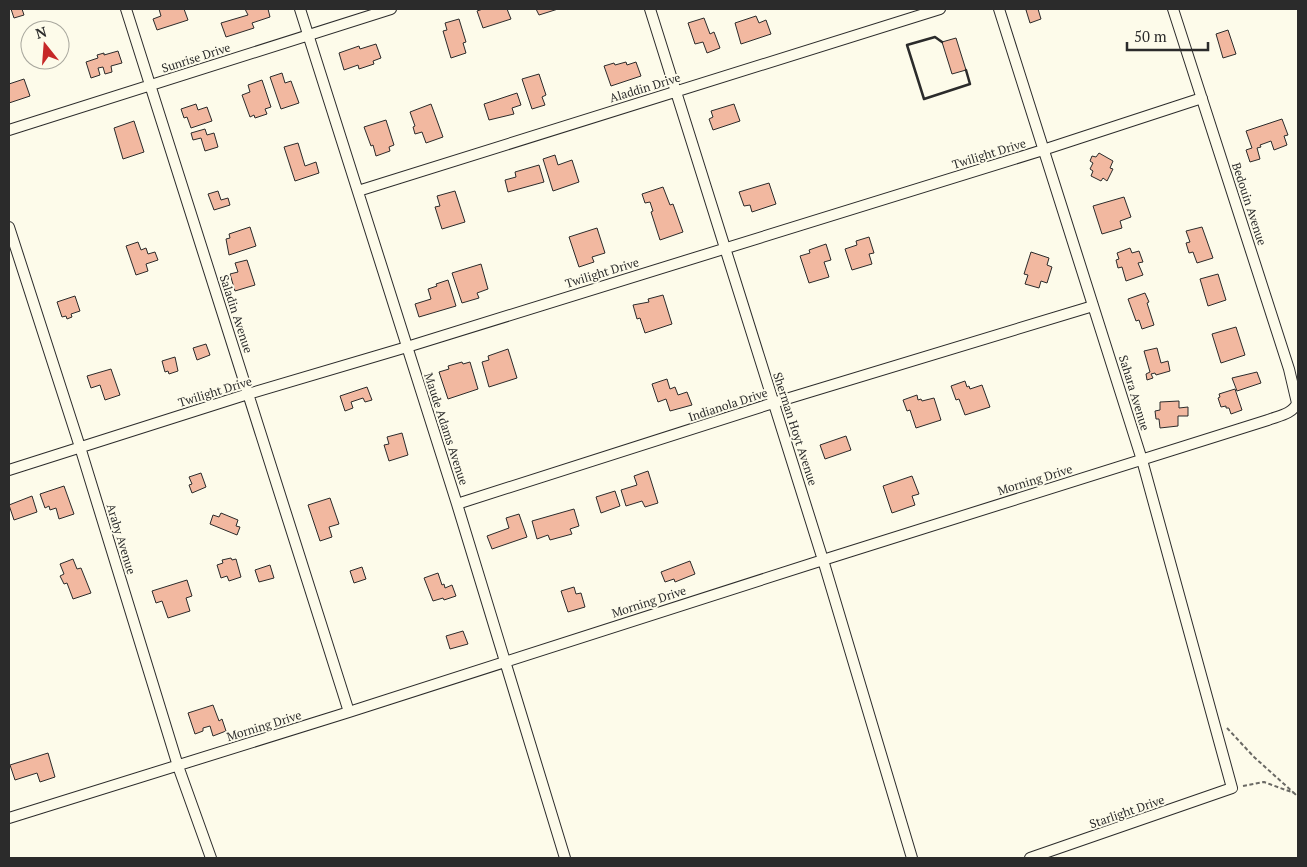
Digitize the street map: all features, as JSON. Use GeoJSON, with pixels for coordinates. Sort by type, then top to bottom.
{"type":"FeatureCollection","features":[{"type":"Feature","properties":{"kind":"street","name":"Saladin Avenue"},"geometry":{"type":"LineString","coordinates":[[126,9],[349,712]]}},
{"type":"Feature","properties":{"kind":"street","name":"Maude Adams Avenue"},"geometry":{"type":"LineString","coordinates":[[300,9],[457,504],[565,858]]}},
{"type":"Feature","properties":{"kind":"street","name":"Sunrise Drive"},"geometry":{"type":"LineString","coordinates":[[9,130],[391,9]]}},
{"type":"Feature","properties":{"kind":"street","name":"Sherman Hoyt Avenue"},"geometry":{"type":"LineString","coordinates":[[650,9],[823,560],[912,858]]}},
{"type":"Feature","properties":{"kind":"street","name":"Aladdin Drive"},"geometry":{"type":"LineString","coordinates":[[358,191],[940,9]]}},
{"type":"Feature","properties":{"kind":"street","name":"Sahara Avenue"},"geometry":{"type":"LineString","coordinates":[[999,9],[1142,460],[1232,788]]}},
{"type":"Feature","properties":{"kind":"street","name":"Bedouin Avenue"},"geometry":{"type":"LineString","coordinates":[[1173,9],[1289,369],[1297,403],[1296,407]]}},
{"type":"Feature","properties":{"kind":"street","name":"Twilight Drive"},"geometry":{"type":"LineString","coordinates":[[9,470],[248,394],[407,347],[1043,150],[1202,98]]}},
{"type":"Feature","properties":{"kind":"street","name":"Araby Avenue"},"geometry":{"type":"LineString","coordinates":[[9,227],[80,447],[178,766],[211,858]]}},
{"type":"Feature","properties":{"kind":"street","name":"Indianola Drive"},"geometry":{"type":"LineString","coordinates":[[457,504],[773,403],[1093,306]]}},
{"type":"Feature","properties":{"kind":"street","name":"Morning Drive"},"geometry":{"type":"LineString","coordinates":[[9,818],[1268,420],[1291,411],[1296,407]]}},
{"type":"Feature","properties":{"kind":"street","name":"Starlight Drive"},"geometry":{"type":"LineString","coordinates":[[1030,858],[1232,788]]}},
{"type":"Feature","properties":{"kind":"path"},"geometry":{"type":"LineString","coordinates":[[1224,723],[1254,757],[1298,797]]}},
{"type":"Feature","properties":{"kind":"path"},"geometry":{"type":"LineString","coordinates":[[1232,788],[1264,782],[1294,793]]}},
{"type":"Feature","properties":{"kind":"building"},"geometry":{"type":"Polygon","coordinates":[[[11,9],[22,9],[24,15],[14,18],[11,9]]]}},
{"type":"Feature","properties":{"kind":"building"},"geometry":{"type":"Polygon","coordinates":[[[159,9],[184,9],[188,20],[157,30],[153,19],[161,16],[159,9]]]}},
{"type":"Feature","properties":{"kind":"building"},"geometry":{"type":"Polygon","coordinates":[[[245,9],[268,9],[270,17],[252,23],[254,28],[226,37],[221,23],[248,15],[245,9]]]}},
{"type":"Feature","properties":{"kind":"building"},"geometry":{"type":"Polygon","coordinates":[[[483,9],[507,9],[511,19],[483,28],[477,11],[483,9]]]}},
{"type":"Feature","properties":{"kind":"building"},"geometry":{"type":"Polygon","coordinates":[[[536,9],[558,9],[539,15],[536,9]]]}},
{"type":"Feature","properties":{"kind":"building"},"geometry":{"type":"Polygon","coordinates":[[[1038,9],[1041,19],[1030,23],[1026,10],[1038,9]]]}},
{"type":"Feature","properties":{"kind":"building"},"geometry":{"type":"Polygon","coordinates":[[[756,16],[759,23],[766,20],[771,34],[741,44],[735,23],[756,16]]]}},
{"type":"Feature","properties":{"kind":"building"},"geometry":{"type":"Polygon","coordinates":[[[704,18],[710,34],[714,32],[720,48],[707,53],[703,42],[695,44],[688,23],[704,18]]]}},
{"type":"Feature","properties":{"kind":"building"},"geometry":{"type":"Polygon","coordinates":[[[459,19],[466,42],[463,43],[466,53],[451,58],[443,31],[447,30],[445,23],[459,19]]]}},
{"type":"Feature","properties":{"kind":"building"},"geometry":{"type":"Polygon","coordinates":[[[1228,30],[1236,54],[1223,58],[1216,34],[1228,30]]]}},
{"type":"Feature","properties":{"kind":"building"},"geometry":{"type":"Polygon","coordinates":[[[956,38],[966,70],[952,74],[942,42],[956,38]]]}},
{"type":"Feature","properties":{"kind":"building"},"geometry":{"type":"Polygon","coordinates":[[[376,44],[381,58],[373,61],[374,64],[359,69],[358,65],[344,70],[339,53],[359,46],[360,49],[376,44]]]}},
{"type":"Feature","properties":{"kind":"building"},"geometry":{"type":"Polygon","coordinates":[[[118,51],[122,63],[111,66],[112,72],[105,74],[103,67],[98,68],[100,75],[91,78],[86,62],[98,58],[97,55],[118,51]]]}},
{"type":"Feature","properties":{"kind":"building"},"geometry":{"type":"Polygon","coordinates":[[[626,62],[627,65],[636,62],[641,76],[611,86],[604,66],[626,62]]]}},
{"type":"Feature","properties":{"kind":"building"},"geometry":{"type":"Polygon","coordinates":[[[282,73],[285,83],[291,81],[299,103],[281,109],[270,77],[282,73]]]}},
{"type":"Feature","properties":{"kind":"building"},"geometry":{"type":"Polygon","coordinates":[[[539,74],[546,95],[542,97],[545,105],[532,109],[522,79],[539,74]]]}},
{"type":"Feature","properties":{"kind":"building"},"geometry":{"type":"Polygon","coordinates":[[[24,79],[30,96],[9,103],[9,84],[24,79]]]}},
{"type":"Feature","properties":{"kind":"building"},"geometry":{"type":"Polygon","coordinates":[[[262,80],[271,107],[265,109],[267,114],[255,118],[254,115],[250,117],[242,95],[250,92],[248,85],[262,80]]]}},
{"type":"Feature","properties":{"kind":"building"},"geometry":{"type":"Polygon","coordinates":[[[517,93],[521,105],[512,108],[514,114],[489,120],[484,104],[517,93]]]}},
{"type":"Feature","properties":{"kind":"building"},"geometry":{"type":"Polygon","coordinates":[[[196,104],[198,110],[207,107],[212,121],[191,128],[187,117],[184,118],[181,109],[196,104]]]}},
{"type":"Feature","properties":{"kind":"building"},"geometry":{"type":"Polygon","coordinates":[[[431,104],[443,137],[426,143],[422,132],[415,134],[413,127],[415,126],[410,112],[431,104]]]}},
{"type":"Feature","properties":{"kind":"building"},"geometry":{"type":"Polygon","coordinates":[[[734,104],[740,121],[713,130],[709,119],[713,117],[711,111],[734,104]]]}},
{"type":"Feature","properties":{"kind":"building"},"geometry":{"type":"Polygon","coordinates":[[[1282,119],[1288,135],[1284,136],[1287,145],[1274,150],[1271,141],[1260,145],[1261,147],[1257,148],[1260,159],[1250,162],[1246,150],[1252,148],[1246,131],[1282,119]]]}},
{"type":"Feature","properties":{"kind":"building"},"geometry":{"type":"Polygon","coordinates":[[[386,120],[394,145],[389,147],[390,151],[376,156],[364,127],[386,120]]]}},
{"type":"Feature","properties":{"kind":"building"},"geometry":{"type":"Polygon","coordinates":[[[134,121],[144,152],[123,159],[114,128],[134,121]]]}},
{"type":"Feature","properties":{"kind":"building"},"geometry":{"type":"Polygon","coordinates":[[[205,129],[207,135],[214,133],[218,147],[205,151],[201,138],[193,140],[191,133],[205,129]]]}},
{"type":"Feature","properties":{"kind":"building"},"geometry":{"type":"Polygon","coordinates":[[[298,143],[305,166],[316,162],[319,173],[295,181],[284,147],[298,143]]]}},
{"type":"Feature","properties":{"kind":"building"},"geometry":{"type":"Polygon","coordinates":[[[1099,153],[1113,161],[1110,168],[1113,169],[1107,181],[1103,178],[1101,181],[1091,176],[1093,171],[1090,169],[1093,163],[1090,161],[1092,156],[1096,157],[1099,153]]]}},
{"type":"Feature","properties":{"kind":"building"},"geometry":{"type":"Polygon","coordinates":[[[555,155],[558,165],[572,160],[579,182],[553,191],[543,159],[555,155]]]}},
{"type":"Feature","properties":{"kind":"building"},"geometry":{"type":"Polygon","coordinates":[[[539,165],[544,182],[508,192],[505,180],[516,177],[515,172],[539,165]]]}},
{"type":"Feature","properties":{"kind":"building"},"geometry":{"type":"Polygon","coordinates":[[[769,183],[776,204],[752,212],[750,205],[744,206],[739,192],[769,183]]]}},
{"type":"Feature","properties":{"kind":"building"},"geometry":{"type":"Polygon","coordinates":[[[663,187],[670,205],[673,204],[683,232],[660,240],[651,212],[653,211],[650,202],[645,203],[642,194],[663,187]]]}},
{"type":"Feature","properties":{"kind":"building"},"geometry":{"type":"Polygon","coordinates":[[[218,191],[221,200],[228,198],[230,205],[214,210],[208,194],[218,191]]]}},
{"type":"Feature","properties":{"kind":"building"},"geometry":{"type":"Polygon","coordinates":[[[455,191],[465,222],[442,229],[435,207],[440,206],[437,196],[455,191]]]}},
{"type":"Feature","properties":{"kind":"building"},"geometry":{"type":"Polygon","coordinates":[[[1124,197],[1131,217],[1120,221],[1122,228],[1102,234],[1093,206],[1124,197]]]}},
{"type":"Feature","properties":{"kind":"building"},"geometry":{"type":"Polygon","coordinates":[[[250,227],[256,246],[229,255],[226,239],[230,238],[229,234],[250,227]]]}},
{"type":"Feature","properties":{"kind":"building"},"geometry":{"type":"Polygon","coordinates":[[[1202,227],[1213,258],[1197,263],[1193,252],[1189,253],[1186,243],[1190,242],[1186,231],[1202,227]]]}},
{"type":"Feature","properties":{"kind":"building"},"geometry":{"type":"Polygon","coordinates":[[[597,228],[605,253],[592,257],[594,262],[579,267],[569,237],[597,228]]]}},
{"type":"Feature","properties":{"kind":"building"},"geometry":{"type":"Polygon","coordinates":[[[869,237],[874,253],[869,254],[872,264],[852,270],[845,249],[857,245],[856,241],[869,237]]]}},
{"type":"Feature","properties":{"kind":"building"},"geometry":{"type":"Polygon","coordinates":[[[138,242],[141,250],[146,248],[148,254],[155,252],[158,260],[146,264],[148,271],[136,275],[126,246],[138,242]]]}},
{"type":"Feature","properties":{"kind":"building"},"geometry":{"type":"Polygon","coordinates":[[[826,244],[831,260],[824,262],[829,277],[809,283],[800,256],[810,253],[809,250],[826,244]]]}},
{"type":"Feature","properties":{"kind":"building"},"geometry":{"type":"Polygon","coordinates":[[[1130,248],[1132,253],[1139,251],[1143,262],[1138,263],[1143,275],[1126,281],[1122,267],[1118,268],[1116,260],[1119,259],[1117,253],[1130,248]]]}},
{"type":"Feature","properties":{"kind":"building"},"geometry":{"type":"Polygon","coordinates":[[[1031,252],[1049,258],[1047,265],[1052,267],[1047,283],[1041,281],[1039,288],[1025,284],[1028,275],[1024,274],[1031,252]]]}},
{"type":"Feature","properties":{"kind":"building"},"geometry":{"type":"Polygon","coordinates":[[[247,260],[255,285],[235,291],[230,274],[238,272],[235,263],[247,260]]]}},
{"type":"Feature","properties":{"kind":"building"},"geometry":{"type":"Polygon","coordinates":[[[481,264],[488,289],[477,293],[479,298],[462,303],[452,273],[481,264]]]}},
{"type":"Feature","properties":{"kind":"building"},"geometry":{"type":"Polygon","coordinates":[[[1218,274],[1226,300],[1208,306],[1200,279],[1218,274]]]}},
{"type":"Feature","properties":{"kind":"building"},"geometry":{"type":"Polygon","coordinates":[[[448,280],[456,306],[419,317],[415,304],[431,299],[428,289],[448,280]]]}},
{"type":"Feature","properties":{"kind":"building"},"geometry":{"type":"Polygon","coordinates":[[[1145,293],[1154,325],[1142,329],[1139,320],[1136,321],[1128,299],[1145,293]]]}},
{"type":"Feature","properties":{"kind":"building"},"geometry":{"type":"Polygon","coordinates":[[[663,295],[672,324],[645,333],[640,318],[637,319],[633,305],[649,302],[648,299],[663,295]]]}},
{"type":"Feature","properties":{"kind":"building"},"geometry":{"type":"Polygon","coordinates":[[[75,296],[80,311],[71,314],[72,317],[67,319],[66,316],[62,317],[57,302],[75,296]]]}},
{"type":"Feature","properties":{"kind":"building"},"geometry":{"type":"Polygon","coordinates":[[[1236,327],[1245,355],[1221,363],[1212,334],[1236,327]]]}},
{"type":"Feature","properties":{"kind":"building"},"geometry":{"type":"Polygon","coordinates":[[[206,344],[210,355],[197,360],[193,348],[206,344]]]}},
{"type":"Feature","properties":{"kind":"building"},"geometry":{"type":"Polygon","coordinates":[[[1157,348],[1161,363],[1168,361],[1170,371],[1156,375],[1155,373],[1151,374],[1153,378],[1147,380],[1146,374],[1150,372],[1144,351],[1157,348]]]}},
{"type":"Feature","properties":{"kind":"building"},"geometry":{"type":"Polygon","coordinates":[[[508,349],[517,378],[489,387],[482,362],[489,360],[488,356],[508,349]]]}},
{"type":"Feature","properties":{"kind":"building"},"geometry":{"type":"Polygon","coordinates":[[[175,357],[178,371],[169,374],[168,371],[165,372],[162,361],[175,357]]]}},
{"type":"Feature","properties":{"kind":"building"},"geometry":{"type":"Polygon","coordinates":[[[462,362],[463,364],[470,362],[478,389],[448,399],[439,372],[449,369],[448,366],[462,362]]]}},
{"type":"Feature","properties":{"kind":"building"},"geometry":{"type":"Polygon","coordinates":[[[111,369],[120,395],[105,400],[100,385],[91,388],[87,376],[111,369]]]}},
{"type":"Feature","properties":{"kind":"building"},"geometry":{"type":"Polygon","coordinates":[[[1257,372],[1261,383],[1237,391],[1232,378],[1257,372]]]}},
{"type":"Feature","properties":{"kind":"building"},"geometry":{"type":"Polygon","coordinates":[[[667,379],[670,389],[675,387],[678,395],[687,392],[692,405],[670,411],[666,399],[658,402],[652,384],[667,379]]]}},
{"type":"Feature","properties":{"kind":"building"},"geometry":{"type":"Polygon","coordinates":[[[965,381],[970,389],[982,385],[990,407],[965,415],[959,399],[956,400],[951,386],[965,381]]]}},
{"type":"Feature","properties":{"kind":"building"},"geometry":{"type":"Polygon","coordinates":[[[367,387],[372,400],[365,402],[363,398],[351,402],[353,408],[345,411],[340,396],[367,387]]]}},
{"type":"Feature","properties":{"kind":"building"},"geometry":{"type":"Polygon","coordinates":[[[1235,389],[1242,410],[1231,414],[1229,408],[1226,408],[1226,406],[1221,407],[1218,398],[1220,397],[1219,394],[1235,389]]]}},
{"type":"Feature","properties":{"kind":"building"},"geometry":{"type":"Polygon","coordinates":[[[917,395],[918,400],[921,399],[922,401],[934,398],[941,420],[916,428],[910,410],[907,411],[903,400],[917,395]]]}},
{"type":"Feature","properties":{"kind":"building"},"geometry":{"type":"Polygon","coordinates":[[[1179,401],[1179,408],[1188,407],[1188,416],[1178,416],[1178,426],[1160,428],[1159,419],[1156,419],[1155,411],[1160,410],[1160,402],[1179,401]]]}},
{"type":"Feature","properties":{"kind":"building"},"geometry":{"type":"Polygon","coordinates":[[[402,433],[408,455],[389,461],[384,445],[389,444],[387,437],[402,433]]]}},
{"type":"Feature","properties":{"kind":"building"},"geometry":{"type":"Polygon","coordinates":[[[846,436],[851,450],[825,459],[820,445],[846,436]]]}},
{"type":"Feature","properties":{"kind":"building"},"geometry":{"type":"Polygon","coordinates":[[[648,471],[658,503],[645,507],[642,501],[626,506],[621,490],[637,485],[634,476],[648,471]]]}},
{"type":"Feature","properties":{"kind":"building"},"geometry":{"type":"Polygon","coordinates":[[[201,473],[206,487],[192,493],[189,485],[192,484],[189,477],[201,473]]]}},
{"type":"Feature","properties":{"kind":"building"},"geometry":{"type":"Polygon","coordinates":[[[912,476],[919,494],[912,496],[915,505],[892,513],[883,486],[912,476]]]}},
{"type":"Feature","properties":{"kind":"building"},"geometry":{"type":"Polygon","coordinates":[[[64,486],[74,514],[59,519],[56,508],[50,510],[49,506],[45,508],[40,494],[64,486]]]}},
{"type":"Feature","properties":{"kind":"building"},"geometry":{"type":"Polygon","coordinates":[[[615,491],[620,506],[601,513],[596,497],[615,491]]]}},
{"type":"Feature","properties":{"kind":"building"},"geometry":{"type":"Polygon","coordinates":[[[32,496],[37,512],[14,520],[9,505],[32,496]]]}},
{"type":"Feature","properties":{"kind":"building"},"geometry":{"type":"Polygon","coordinates":[[[330,498],[339,524],[329,527],[332,537],[320,541],[308,505],[330,498]]]}},
{"type":"Feature","properties":{"kind":"building"},"geometry":{"type":"Polygon","coordinates":[[[574,509],[579,526],[570,529],[572,534],[550,540],[548,535],[537,539],[532,521],[574,509]]]}},
{"type":"Feature","properties":{"kind":"building"},"geometry":{"type":"Polygon","coordinates":[[[221,513],[238,520],[236,526],[240,527],[237,535],[210,524],[213,515],[219,517],[221,513]]]}},
{"type":"Feature","properties":{"kind":"building"},"geometry":{"type":"Polygon","coordinates":[[[519,514],[527,537],[492,549],[487,536],[509,528],[506,518],[519,514]]]}},
{"type":"Feature","properties":{"kind":"building"},"geometry":{"type":"Polygon","coordinates":[[[231,558],[232,560],[236,559],[241,577],[229,581],[227,576],[221,578],[217,565],[223,563],[222,560],[231,558]]]}},
{"type":"Feature","properties":{"kind":"building"},"geometry":{"type":"Polygon","coordinates":[[[73,559],[77,569],[81,568],[91,593],[73,599],[67,583],[64,584],[60,576],[64,574],[60,564],[73,559]]]}},
{"type":"Feature","properties":{"kind":"building"},"geometry":{"type":"Polygon","coordinates":[[[690,561],[695,574],[675,582],[674,579],[665,582],[661,572],[690,561]]]}},
{"type":"Feature","properties":{"kind":"building"},"geometry":{"type":"Polygon","coordinates":[[[270,565],[274,578],[259,582],[255,570],[270,565]]]}},
{"type":"Feature","properties":{"kind":"building"},"geometry":{"type":"Polygon","coordinates":[[[362,567],[366,579],[354,583],[350,571],[362,567]]]}},
{"type":"Feature","properties":{"kind":"building"},"geometry":{"type":"Polygon","coordinates":[[[438,573],[442,585],[444,584],[445,588],[452,585],[456,596],[433,601],[424,578],[438,573]]]}},
{"type":"Feature","properties":{"kind":"building"},"geometry":{"type":"Polygon","coordinates":[[[187,580],[192,596],[186,598],[190,611],[168,618],[162,601],[156,603],[152,591],[187,580]]]}},
{"type":"Feature","properties":{"kind":"building"},"geometry":{"type":"Polygon","coordinates":[[[574,587],[576,594],[581,593],[585,607],[568,612],[561,591],[574,587]]]}},
{"type":"Feature","properties":{"kind":"building"},"geometry":{"type":"Polygon","coordinates":[[[463,631],[468,644],[450,649],[446,636],[463,631]]]}},
{"type":"Feature","properties":{"kind":"building"},"geometry":{"type":"Polygon","coordinates":[[[213,705],[219,721],[222,719],[226,731],[213,736],[210,726],[203,728],[203,731],[195,734],[188,713],[213,705]]]}},
{"type":"Feature","properties":{"kind":"building"},"geometry":{"type":"Polygon","coordinates":[[[48,753],[55,777],[40,782],[37,773],[15,780],[10,765],[48,753]]]}},
{"type":"Feature","properties":{"kind":"wall"},"geometry":{"type":"LineString","coordinates":[[942,42],[935,37],[907,45],[924,99],[970,84],[966,70]]}}]}
